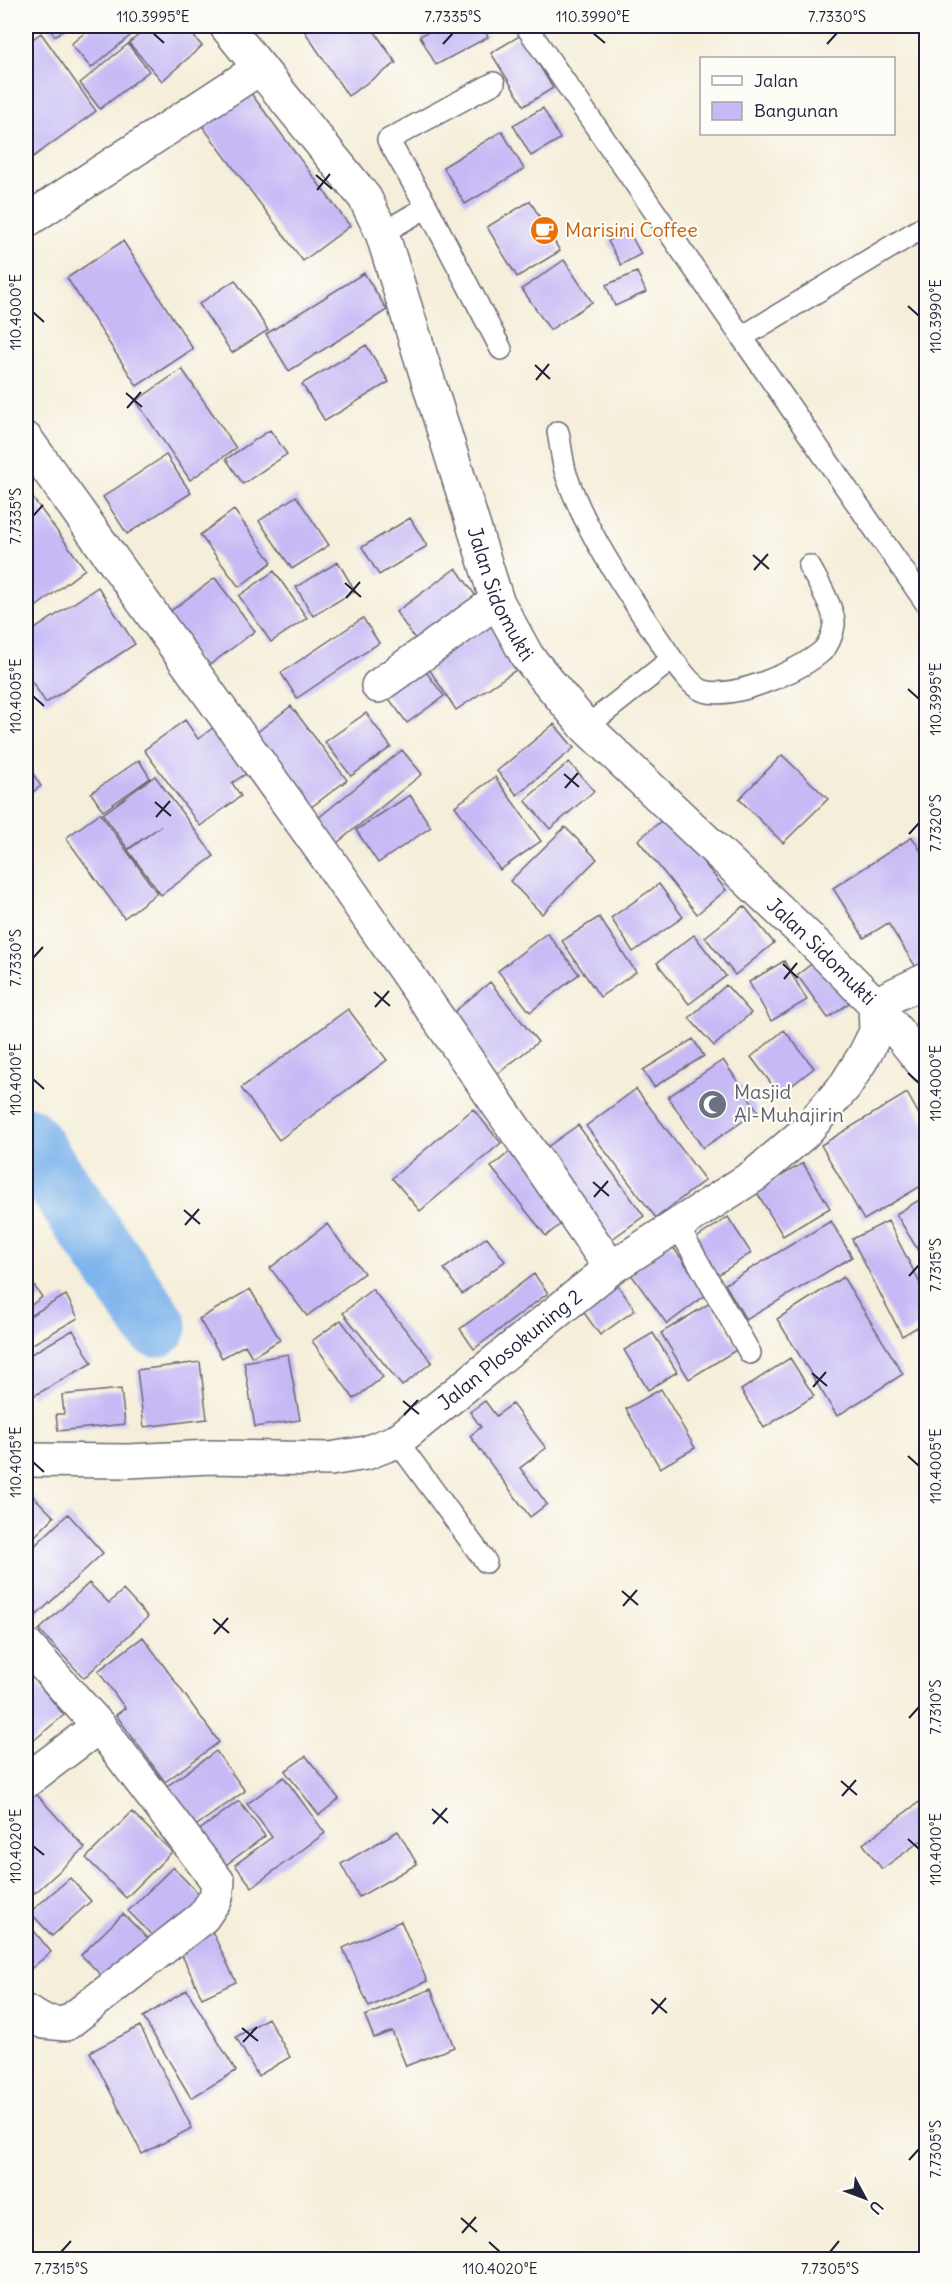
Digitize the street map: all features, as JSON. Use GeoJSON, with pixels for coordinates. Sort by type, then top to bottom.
{"type":"FeatureCollection","features":[{"type":"Feature","properties":{"kind":"street","name":"Jalan Sidomukti"},"geometry":{"type":"LineString","coordinates":[[226,26],[365,198],[382,233],[497,601],[527,656],[586,727],[813,942],[874,1004],[927,1067]]}},
{"type":"Feature","properties":{"kind":"street"},"geometry":{"type":"LineString","coordinates":[[26,221],[260,68]]}},
{"type":"Feature","properties":{"kind":"street"},"geometry":{"type":"LineString","coordinates":[[26,439],[323,852],[611,1268]]}},
{"type":"Feature","properties":{"kind":"street"},"geometry":{"type":"LineString","coordinates":[[378,686],[497,601]]}},
{"type":"Feature","properties":{"kind":"street"},"geometry":{"type":"LineString","coordinates":[[874,1004],[927,980]]}},
{"type":"Feature","properties":{"kind":"street","name":"Jalan Plosokuning 2"},"geometry":{"type":"LineString","coordinates":[[26,1460],[330,1459],[350,1457],[384,1448],[397,1441],[611,1268],[755,1175],[804,1132],[846,1086],[876,1032],[874,1004]]}},
{"type":"Feature","properties":{"kind":"street"},"geometry":{"type":"LineString","coordinates":[[26,1645],[99,1726],[218,1882],[216,1898],[203,1917],[66,2024],[44,2022],[26,2012]]}},
{"type":"Feature","properties":{"kind":"street"},"geometry":{"type":"LineString","coordinates":[[26,1781],[99,1726]]}},
{"type":"Feature","properties":{"kind":"lane"},"geometry":{"type":"LineString","coordinates":[[526,26],[927,603]]}},
{"type":"Feature","properties":{"kind":"lane"},"geometry":{"type":"LineString","coordinates":[[494,82],[388,140],[427,207],[501,348]]}},
{"type":"Feature","properties":{"kind":"lane"},"geometry":{"type":"LineString","coordinates":[[382,233],[427,207]]}},
{"type":"Feature","properties":{"kind":"lane"},"geometry":{"type":"LineString","coordinates":[[742,337],[922,228]]}},
{"type":"Feature","properties":{"kind":"lane"},"geometry":{"type":"LineString","coordinates":[[558,432],[566,473],[588,523],[624,587],[672,659],[694,684],[704,691],[743,690],[787,672],[822,652],[829,642],[835,623],[824,594],[809,566]]}},
{"type":"Feature","properties":{"kind":"lane"},"geometry":{"type":"LineString","coordinates":[[586,727],[672,659]]}},
{"type":"Feature","properties":{"kind":"lane"},"geometry":{"type":"LineString","coordinates":[[677,1225],[750,1353]]}},
{"type":"Feature","properties":{"kind":"lane"},"geometry":{"type":"LineString","coordinates":[[397,1441],[486,1562]]}},
{"type":"Feature","properties":{"kind":"building"},"geometry":{"type":"Polygon","coordinates":[[[47,26],[69,26],[55,36],[47,26]]]}},
{"type":"Feature","properties":{"kind":"building"},"geometry":{"type":"Polygon","coordinates":[[[93,26],[130,26],[135,32],[91,68],[71,44],[93,26]]]}},
{"type":"Feature","properties":{"kind":"building"},"geometry":{"type":"Polygon","coordinates":[[[149,26],[185,26],[202,46],[162,81],[129,43],[149,26]]]}},
{"type":"Feature","properties":{"kind":"building"},"geometry":{"type":"Polygon","coordinates":[[[301,26],[371,26],[396,63],[348,96],[301,26]]]}},
{"type":"Feature","properties":{"kind":"building"},"geometry":{"type":"Polygon","coordinates":[[[439,26],[482,26],[488,37],[436,65],[420,36],[439,26]]]}},
{"type":"Feature","properties":{"kind":"building"},"geometry":{"type":"Polygon","coordinates":[[[41,33],[96,111],[33,157],[26,146],[26,44],[41,33]]]}},
{"type":"Feature","properties":{"kind":"building"},"geometry":{"type":"Polygon","coordinates":[[[521,35],[553,88],[524,106],[491,53],[521,35]]]}},
{"type":"Feature","properties":{"kind":"building"},"geometry":{"type":"Polygon","coordinates":[[[128,44],[149,71],[100,109],[80,83],[128,44]]]}},
{"type":"Feature","properties":{"kind":"building"},"geometry":{"type":"Polygon","coordinates":[[[247,88],[350,226],[303,261],[200,123],[247,88]]]}},
{"type":"Feature","properties":{"kind":"building"},"geometry":{"type":"Polygon","coordinates":[[[543,108],[560,139],[531,156],[513,125],[543,108]]]}},
{"type":"Feature","properties":{"kind":"building"},"geometry":{"type":"Polygon","coordinates":[[[502,131],[524,169],[465,204],[443,167],[502,131]]]}},
{"type":"Feature","properties":{"kind":"building"},"geometry":{"type":"Polygon","coordinates":[[[530,201],[560,251],[517,277],[487,227],[530,201]]]}},
{"type":"Feature","properties":{"kind":"building"},"geometry":{"type":"Polygon","coordinates":[[[628,230],[641,254],[621,265],[608,241],[628,230]]]}},
{"type":"Feature","properties":{"kind":"building"},"geometry":{"type":"Polygon","coordinates":[[[123,241],[193,349],[137,386],[67,278],[123,241]]]}},
{"type":"Feature","properties":{"kind":"building"},"geometry":{"type":"Polygon","coordinates":[[[564,260],[592,302],[550,330],[522,289],[564,260]]]}},
{"type":"Feature","properties":{"kind":"building"},"geometry":{"type":"Polygon","coordinates":[[[637,272],[646,292],[615,306],[606,285],[637,272]]]}},
{"type":"Feature","properties":{"kind":"building"},"geometry":{"type":"Polygon","coordinates":[[[364,273],[387,310],[289,371],[266,334],[364,273]]]}},
{"type":"Feature","properties":{"kind":"building"},"geometry":{"type":"Polygon","coordinates":[[[235,280],[268,330],[232,353],[199,304],[235,280]]]}},
{"type":"Feature","properties":{"kind":"building"},"geometry":{"type":"Polygon","coordinates":[[[366,345],[389,382],[325,421],[302,384],[366,345]]]}},
{"type":"Feature","properties":{"kind":"building"},"geometry":{"type":"Polygon","coordinates":[[[182,369],[236,448],[190,480],[136,401],[182,369]]]}},
{"type":"Feature","properties":{"kind":"building"},"geometry":{"type":"Polygon","coordinates":[[[270,430],[287,454],[243,484],[226,459],[270,430]]]}},
{"type":"Feature","properties":{"kind":"building"},"geometry":{"type":"Polygon","coordinates":[[[166,455],[191,493],[127,534],[103,497],[166,455]]]}},
{"type":"Feature","properties":{"kind":"building"},"geometry":{"type":"Polygon","coordinates":[[[26,489],[85,569],[33,609],[26,599],[26,489]]]}},
{"type":"Feature","properties":{"kind":"building"},"geometry":{"type":"Polygon","coordinates":[[[296,496],[329,545],[292,569],[259,521],[296,496]]]}},
{"type":"Feature","properties":{"kind":"building"},"geometry":{"type":"Polygon","coordinates":[[[234,510],[272,562],[239,587],[200,535],[234,510]]]}},
{"type":"Feature","properties":{"kind":"building"},"geometry":{"type":"Polygon","coordinates":[[[410,518],[427,546],[379,575],[362,547],[410,518]]]}},
{"type":"Feature","properties":{"kind":"building"},"geometry":{"type":"Polygon","coordinates":[[[338,562],[355,591],[313,616],[296,587],[338,562]]]}},
{"type":"Feature","properties":{"kind":"building"},"geometry":{"type":"Polygon","coordinates":[[[456,568],[480,602],[420,646],[396,612],[456,568]]]}},
{"type":"Feature","properties":{"kind":"building"},"geometry":{"type":"Polygon","coordinates":[[[274,571],[307,618],[271,642],[239,596],[274,571]]]}},
{"type":"Feature","properties":{"kind":"building"},"geometry":{"type":"Polygon","coordinates":[[[215,578],[255,631],[204,669],[164,616],[215,578]]]}},
{"type":"Feature","properties":{"kind":"building"},"geometry":{"type":"Polygon","coordinates":[[[98,587],[135,644],[46,703],[26,673],[26,635],[98,587]]]}},
{"type":"Feature","properties":{"kind":"building"},"geometry":{"type":"Polygon","coordinates":[[[363,618],[379,643],[297,698],[281,673],[363,618]]]}},
{"type":"Feature","properties":{"kind":"building"},"geometry":{"type":"Polygon","coordinates":[[[494,622],[522,666],[456,710],[427,666],[494,622]]]}},
{"type":"Feature","properties":{"kind":"building"},"geometry":{"type":"Polygon","coordinates":[[[418,661],[444,696],[407,723],[381,688],[418,661]]]}},
{"type":"Feature","properties":{"kind":"building"},"geometry":{"type":"Polygon","coordinates":[[[291,706],[347,780],[306,811],[251,737],[291,706]]]}},
{"type":"Feature","properties":{"kind":"building"},"geometry":{"type":"Polygon","coordinates":[[[366,713],[391,747],[351,776],[325,742],[366,713]]]}},
{"type":"Feature","properties":{"kind":"building"},"geometry":{"type":"Polygon","coordinates":[[[185,720],[198,739],[214,727],[247,773],[232,783],[241,796],[200,826],[144,750],[185,720]]]}},
{"type":"Feature","properties":{"kind":"building"},"geometry":{"type":"Polygon","coordinates":[[[554,724],[574,748],[517,795],[497,771],[554,724]]]}},
{"type":"Feature","properties":{"kind":"building"},"geometry":{"type":"Polygon","coordinates":[[[402,750],[422,774],[337,843],[317,819],[402,750]]]}},
{"type":"Feature","properties":{"kind":"building"},"geometry":{"type":"Polygon","coordinates":[[[782,755],[828,799],[783,843],[739,799],[782,755]]]}},
{"type":"Feature","properties":{"kind":"building"},"geometry":{"type":"Polygon","coordinates":[[[139,760],[150,778],[103,811],[91,793],[139,760]]]}},
{"type":"Feature","properties":{"kind":"building"},"geometry":{"type":"Polygon","coordinates":[[[569,762],[594,791],[550,829],[525,800],[569,762]]]}},
{"type":"Feature","properties":{"kind":"building"},"geometry":{"type":"Polygon","coordinates":[[[26,763],[41,786],[26,797],[26,763]]]}},
{"type":"Feature","properties":{"kind":"building"},"geometry":{"type":"Polygon","coordinates":[[[155,776],[214,856],[161,895],[128,850],[161,826],[128,849],[103,814],[155,776]]]}},
{"type":"Feature","properties":{"kind":"building"},"geometry":{"type":"Polygon","coordinates":[[[495,777],[541,841],[500,870],[455,806],[495,777]]]}},
{"type":"Feature","properties":{"kind":"building"},"geometry":{"type":"Polygon","coordinates":[[[410,795],[431,827],[378,863],[356,830],[410,795]]]}},
{"type":"Feature","properties":{"kind":"building"},"geometry":{"type":"Polygon","coordinates":[[[100,813],[157,893],[124,918],[66,838],[100,813]]]}},
{"type":"Feature","properties":{"kind":"building"},"geometry":{"type":"Polygon","coordinates":[[[666,817],[726,890],[697,914],[638,840],[666,817]]]}},
{"type":"Feature","properties":{"kind":"building"},"geometry":{"type":"Polygon","coordinates":[[[565,827],[597,859],[542,914],[510,881],[565,827]]]}},
{"type":"Feature","properties":{"kind":"building"},"geometry":{"type":"Polygon","coordinates":[[[912,837],[926,859],[926,967],[919,972],[888,923],[864,938],[833,888],[912,837]]]}},
{"type":"Feature","properties":{"kind":"building"},"geometry":{"type":"Polygon","coordinates":[[[659,884],[683,917],[633,952],[611,918],[659,884]]]}},
{"type":"Feature","properties":{"kind":"building"},"geometry":{"type":"Polygon","coordinates":[[[744,906],[774,943],[735,975],[705,937],[744,906]]]}},
{"type":"Feature","properties":{"kind":"building"},"geometry":{"type":"Polygon","coordinates":[[[599,917],[636,972],[600,997],[562,941],[599,917]]]}},
{"type":"Feature","properties":{"kind":"building"},"geometry":{"type":"Polygon","coordinates":[[[547,933],[579,974],[530,1012],[498,971],[547,933]]]}},
{"type":"Feature","properties":{"kind":"building"},"geometry":{"type":"Polygon","coordinates":[[[694,935],[726,976],[689,1004],[657,963],[694,935]]]}},
{"type":"Feature","properties":{"kind":"building"},"geometry":{"type":"Polygon","coordinates":[[[817,960],[849,1003],[828,1018],[797,975],[817,960]]]}},
{"type":"Feature","properties":{"kind":"building"},"geometry":{"type":"Polygon","coordinates":[[[784,961],[807,1000],[771,1021],[749,982],[784,961]]]}},
{"type":"Feature","properties":{"kind":"building"},"geometry":{"type":"Polygon","coordinates":[[[490,982],[538,1042],[496,1075],[448,1017],[490,982]]]}},
{"type":"Feature","properties":{"kind":"building"},"geometry":{"type":"Polygon","coordinates":[[[726,985],[751,1013],[714,1046],[689,1018],[726,985]]]}},
{"type":"Feature","properties":{"kind":"building"},"geometry":{"type":"Polygon","coordinates":[[[348,1009],[387,1060],[279,1140],[241,1088],[348,1009]]]}},
{"type":"Feature","properties":{"kind":"building"},"geometry":{"type":"Polygon","coordinates":[[[784,1030],[814,1068],[780,1095],[751,1057],[784,1030]]]}},
{"type":"Feature","properties":{"kind":"building"},"geometry":{"type":"Polygon","coordinates":[[[693,1039],[704,1056],[654,1087],[643,1070],[693,1039]]]}},
{"type":"Feature","properties":{"kind":"building","name":"Masjid Al-Muhajirin"},"geometry":{"type":"Polygon","coordinates":[[[723,1060],[758,1111],[703,1148],[668,1097],[723,1060]]]}},
{"type":"Feature","properties":{"kind":"building"},"geometry":{"type":"Polygon","coordinates":[[[636,1089],[705,1180],[656,1218],[586,1126],[636,1089]]]}},
{"type":"Feature","properties":{"kind":"building"},"geometry":{"type":"Polygon","coordinates":[[[907,1093],[926,1127],[926,1183],[864,1220],[821,1145],[907,1093]]]}},
{"type":"Feature","properties":{"kind":"building"},"geometry":{"type":"Polygon","coordinates":[[[473,1109],[501,1143],[420,1211],[392,1178],[473,1109]]]}},
{"type":"Feature","properties":{"kind":"building"},"geometry":{"type":"Polygon","coordinates":[[[578,1125],[644,1216],[612,1239],[546,1148],[578,1125]]]}},
{"type":"Feature","properties":{"kind":"building"},"geometry":{"type":"Polygon","coordinates":[[[517,1146],[572,1215],[546,1236],[491,1167],[517,1146]]]}},
{"type":"Feature","properties":{"kind":"building"},"geometry":{"type":"Polygon","coordinates":[[[803,1163],[830,1208],[783,1236],[756,1191],[803,1163]]]}},
{"type":"Feature","properties":{"kind":"building"},"geometry":{"type":"Polygon","coordinates":[[[924,1197],[926,1200],[926,1255],[922,1257],[896,1214],[924,1197]]]}},
{"type":"Feature","properties":{"kind":"building"},"geometry":{"type":"Polygon","coordinates":[[[728,1217],[751,1253],[718,1275],[695,1239],[728,1217]]]}},
{"type":"Feature","properties":{"kind":"building"},"geometry":{"type":"Polygon","coordinates":[[[831,1221],[852,1257],[746,1320],[725,1284],[831,1221]]]}},
{"type":"Feature","properties":{"kind":"building"},"geometry":{"type":"Polygon","coordinates":[[[888,1221],[926,1295],[926,1322],[902,1336],[852,1239],[888,1221]]]}},
{"type":"Feature","properties":{"kind":"building"},"geometry":{"type":"Polygon","coordinates":[[[327,1224],[364,1273],[307,1316],[270,1268],[327,1224]]]}},
{"type":"Feature","properties":{"kind":"building"},"geometry":{"type":"Polygon","coordinates":[[[487,1237],[505,1261],[462,1294],[444,1269],[487,1237]]]}},
{"type":"Feature","properties":{"kind":"building"},"geometry":{"type":"Polygon","coordinates":[[[670,1243],[707,1294],[667,1324],[630,1273],[670,1243]]]}},
{"type":"Feature","properties":{"kind":"building"},"geometry":{"type":"Polygon","coordinates":[[[26,1274],[42,1297],[26,1309],[26,1274]]]}},
{"type":"Feature","properties":{"kind":"building"},"geometry":{"type":"Polygon","coordinates":[[[534,1274],[548,1293],[474,1349],[460,1329],[534,1274]]]}},
{"type":"Feature","properties":{"kind":"building"},"geometry":{"type":"Polygon","coordinates":[[[612,1277],[635,1310],[600,1335],[577,1303],[612,1277]]]}},
{"type":"Feature","properties":{"kind":"building"},"geometry":{"type":"Polygon","coordinates":[[[843,1277],[903,1374],[837,1416],[777,1319],[843,1277]]]}},
{"type":"Feature","properties":{"kind":"building"},"geometry":{"type":"Polygon","coordinates":[[[250,1289],[280,1340],[252,1357],[245,1345],[222,1358],[199,1319],[250,1289]]]}},
{"type":"Feature","properties":{"kind":"building"},"geometry":{"type":"Polygon","coordinates":[[[372,1289],[432,1362],[402,1386],[343,1313],[372,1289]]]}},
{"type":"Feature","properties":{"kind":"building"},"geometry":{"type":"Polygon","coordinates":[[[66,1295],[78,1318],[26,1348],[26,1318],[66,1295]]]}},
{"type":"Feature","properties":{"kind":"building"},"geometry":{"type":"Polygon","coordinates":[[[710,1303],[738,1349],[689,1379],[661,1333],[710,1303]]]}},
{"type":"Feature","properties":{"kind":"building"},"geometry":{"type":"Polygon","coordinates":[[[341,1320],[383,1377],[354,1399],[312,1341],[341,1320]]]}},
{"type":"Feature","properties":{"kind":"building"},"geometry":{"type":"Polygon","coordinates":[[[73,1330],[92,1363],[32,1397],[26,1387],[26,1357],[73,1330]]]}},
{"type":"Feature","properties":{"kind":"building"},"geometry":{"type":"Polygon","coordinates":[[[653,1333],[677,1372],[648,1390],[624,1350],[653,1333]]]}},
{"type":"Feature","properties":{"kind":"building"},"geometry":{"type":"Polygon","coordinates":[[[288,1354],[300,1420],[255,1427],[244,1362],[288,1354]]]}},
{"type":"Feature","properties":{"kind":"building"},"geometry":{"type":"Polygon","coordinates":[[[790,1358],[814,1396],[764,1428],[741,1390],[790,1358]]]}},
{"type":"Feature","properties":{"kind":"building"},"geometry":{"type":"Polygon","coordinates":[[[200,1362],[207,1419],[144,1427],[137,1370],[200,1362]]]}},
{"type":"Feature","properties":{"kind":"building"},"geometry":{"type":"Polygon","coordinates":[[[121,1389],[125,1424],[58,1431],[56,1414],[64,1414],[62,1395],[121,1389]]]}},
{"type":"Feature","properties":{"kind":"building"},"geometry":{"type":"Polygon","coordinates":[[[661,1389],[695,1448],[660,1468],[626,1409],[661,1389]]]}},
{"type":"Feature","properties":{"kind":"building"},"geometry":{"type":"Polygon","coordinates":[[[485,1401],[496,1416],[512,1404],[546,1448],[520,1468],[547,1504],[530,1517],[470,1436],[481,1427],[470,1412],[485,1401]]]}},
{"type":"Feature","properties":{"kind":"building"},"geometry":{"type":"Polygon","coordinates":[[[26,1489],[54,1517],[26,1545],[26,1489]]]}},
{"type":"Feature","properties":{"kind":"building"},"geometry":{"type":"Polygon","coordinates":[[[68,1514],[103,1553],[28,1623],[26,1620],[26,1554],[68,1514]]]}},
{"type":"Feature","properties":{"kind":"building"},"geometry":{"type":"Polygon","coordinates":[[[89,1583],[109,1603],[123,1590],[148,1617],[84,1678],[39,1630],[89,1583]]]}},
{"type":"Feature","properties":{"kind":"building"},"geometry":{"type":"Polygon","coordinates":[[[143,1637],[219,1742],[165,1782],[116,1715],[125,1708],[98,1671],[143,1637]]]}},
{"type":"Feature","properties":{"kind":"building"},"geometry":{"type":"Polygon","coordinates":[[[26,1669],[64,1715],[26,1747],[26,1669]]]}},
{"type":"Feature","properties":{"kind":"building"},"geometry":{"type":"Polygon","coordinates":[[[216,1751],[245,1791],[194,1827],[166,1787],[216,1751]]]}},
{"type":"Feature","properties":{"kind":"building"},"geometry":{"type":"Polygon","coordinates":[[[306,1756],[339,1799],[319,1815],[285,1771],[306,1756]]]}},
{"type":"Feature","properties":{"kind":"building"},"geometry":{"type":"Polygon","coordinates":[[[284,1777],[325,1833],[252,1887],[235,1865],[272,1837],[247,1804],[284,1777]]]}},
{"type":"Feature","properties":{"kind":"building"},"geometry":{"type":"Polygon","coordinates":[[[29,1786],[85,1848],[35,1893],[26,1882],[26,1789],[29,1786]]]}},
{"type":"Feature","properties":{"kind":"building"},"geometry":{"type":"Polygon","coordinates":[[[926,1797],[926,1837],[882,1869],[863,1844],[926,1797]]]}},
{"type":"Feature","properties":{"kind":"building"},"geometry":{"type":"Polygon","coordinates":[[[239,1801],[265,1836],[223,1867],[197,1832],[239,1801]]]}},
{"type":"Feature","properties":{"kind":"building"},"geometry":{"type":"Polygon","coordinates":[[[132,1812],[172,1852],[126,1898],[86,1858],[132,1812]]]}},
{"type":"Feature","properties":{"kind":"building"},"geometry":{"type":"Polygon","coordinates":[[[398,1831],[417,1864],[359,1897],[341,1864],[398,1831]]]}},
{"type":"Feature","properties":{"kind":"building"},"geometry":{"type":"Polygon","coordinates":[[[173,1867],[204,1900],[160,1943],[128,1911],[173,1867]]]}},
{"type":"Feature","properties":{"kind":"building"},"geometry":{"type":"Polygon","coordinates":[[[70,1878],[91,1901],[52,1936],[30,1912],[70,1878]]]}},
{"type":"Feature","properties":{"kind":"building"},"geometry":{"type":"Polygon","coordinates":[[[123,1914],[153,1943],[111,1985],[81,1955],[123,1914]]]}},
{"type":"Feature","properties":{"kind":"building"},"geometry":{"type":"Polygon","coordinates":[[[26,1921],[51,1952],[26,1973],[26,1921]]]}},
{"type":"Feature","properties":{"kind":"building"},"geometry":{"type":"Polygon","coordinates":[[[401,1921],[427,1981],[369,2007],[343,1948],[401,1921]]]}},
{"type":"Feature","properties":{"kind":"building"},"geometry":{"type":"Polygon","coordinates":[[[211,1929],[236,1982],[202,1998],[180,1951],[211,1929]]]}},
{"type":"Feature","properties":{"kind":"building"},"geometry":{"type":"Polygon","coordinates":[[[431,1989],[454,2047],[406,2066],[392,2031],[374,2038],[365,2016],[431,1989]]]}},
{"type":"Feature","properties":{"kind":"building"},"geometry":{"type":"Polygon","coordinates":[[[187,1990],[236,2071],[191,2098],[143,2017],[187,1990]]]}},
{"type":"Feature","properties":{"kind":"building"},"geometry":{"type":"Polygon","coordinates":[[[268,2018],[290,2057],[258,2076],[236,2037],[268,2018]]]}},
{"type":"Feature","properties":{"kind":"building"},"geometry":{"type":"Polygon","coordinates":[[[140,2026],[192,2128],[142,2154],[90,2052],[140,2026]]]}},
{"type":"Feature","properties":{"kind":"waterway"},"geometry":{"type":"LineString","coordinates":[[26,1138],[156,1326]]}},
{"type":"Feature","properties":{"kind":"place","name":"Marisini Coffee"},"geometry":{"type":"Point","coordinates":[544,230]}},
{"type":"Feature","properties":{"kind":"place","name":"Masjid Al-Muhajirin"},"geometry":{"type":"Point","coordinates":[713,1104]}}]}
